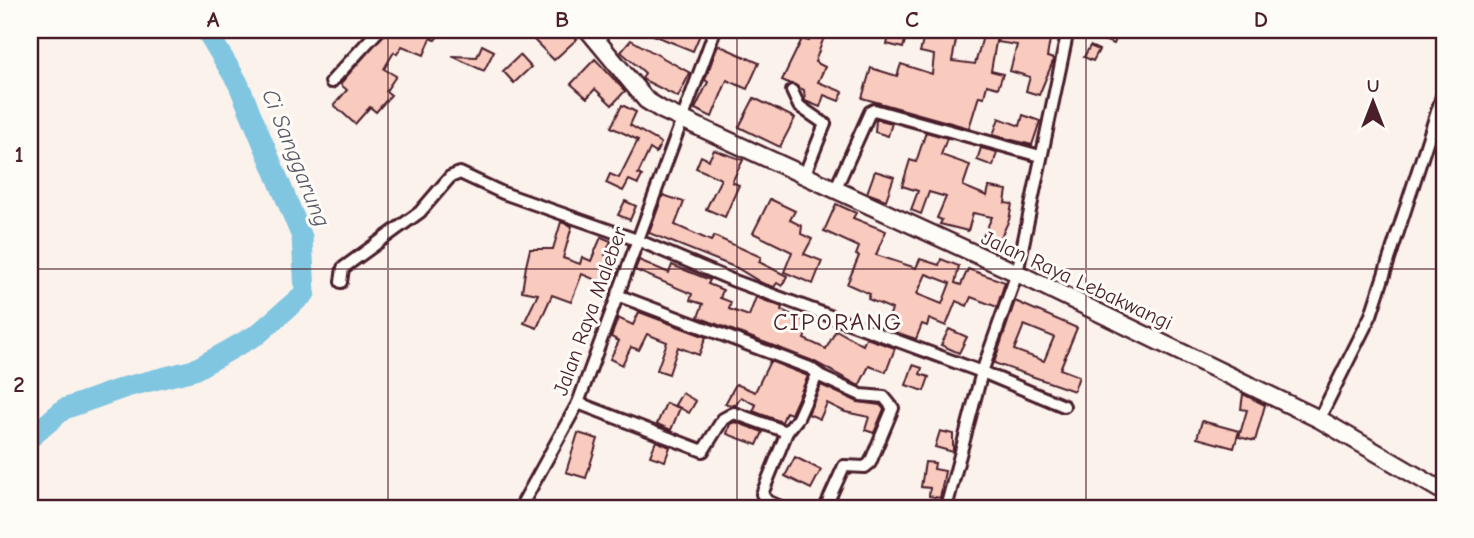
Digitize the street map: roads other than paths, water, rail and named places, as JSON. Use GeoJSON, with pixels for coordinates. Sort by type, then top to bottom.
{"type":"FeatureCollection","features":[{"type":"Feature","properties":{"kind":"main road","name":"Jalan Raya Lebakwangi"},"geometry":{"type":"LineString","coordinates":[[588,30],[646,100],[684,122],[1017,273],[1319,419],[1444,492]]}},
{"type":"Feature","properties":{"kind":"street"},"geometry":{"type":"LineString","coordinates":[[331,82],[379,30]]}},
{"type":"Feature","properties":{"kind":"street","name":"Jalan Raya Maleber"},"geometry":{"type":"LineString","coordinates":[[520,508],[578,403],[636,240],[684,122],[715,30]]}},
{"type":"Feature","properties":{"kind":"street"},"geometry":{"type":"LineString","coordinates":[[946,508],[982,372],[1017,273],[1069,30]]}},
{"type":"Feature","properties":{"kind":"street"},"geometry":{"type":"LineString","coordinates":[[1319,419],[1367,325],[1388,269],[1444,90]]}},
{"type":"Feature","properties":{"kind":"street"},"geometry":{"type":"LineString","coordinates":[[792,91],[799,106],[825,124],[804,176]]}},
{"type":"Feature","properties":{"kind":"street"},"geometry":{"type":"LineString","coordinates":[[835,190],[870,112],[874,110],[1040,156]]}},
{"type":"Feature","properties":{"kind":"street"},"geometry":{"type":"LineString","coordinates":[[341,282],[343,268],[420,212],[455,173],[982,372],[1063,406]]}},
{"type":"Feature","properties":{"kind":"street"},"geometry":{"type":"LineString","coordinates":[[617,295],[810,368],[861,395],[884,397],[893,408],[870,463],[865,467],[844,466],[825,508]]}},
{"type":"Feature","properties":{"kind":"street"},"geometry":{"type":"LineString","coordinates":[[783,508],[767,502],[762,494],[787,432],[798,418],[820,375]]}},
{"type":"Feature","properties":{"kind":"street"},"geometry":{"type":"LineString","coordinates":[[578,403],[703,451],[723,419],[734,413],[787,432]]}},
{"type":"Feature","properties":{"kind":"waterway","name":"Ci Sanggarung"},"geometry":{"type":"LineString","coordinates":[[30,438],[64,409],[126,387],[194,370],[258,334],[305,293],[302,237],[238,83],[206,30]]}},
{"type":"Feature","properties":{"kind":"district","name":"CIPORANG"},"geometry":{"type":"Point","coordinates":[838,322]}}]}
